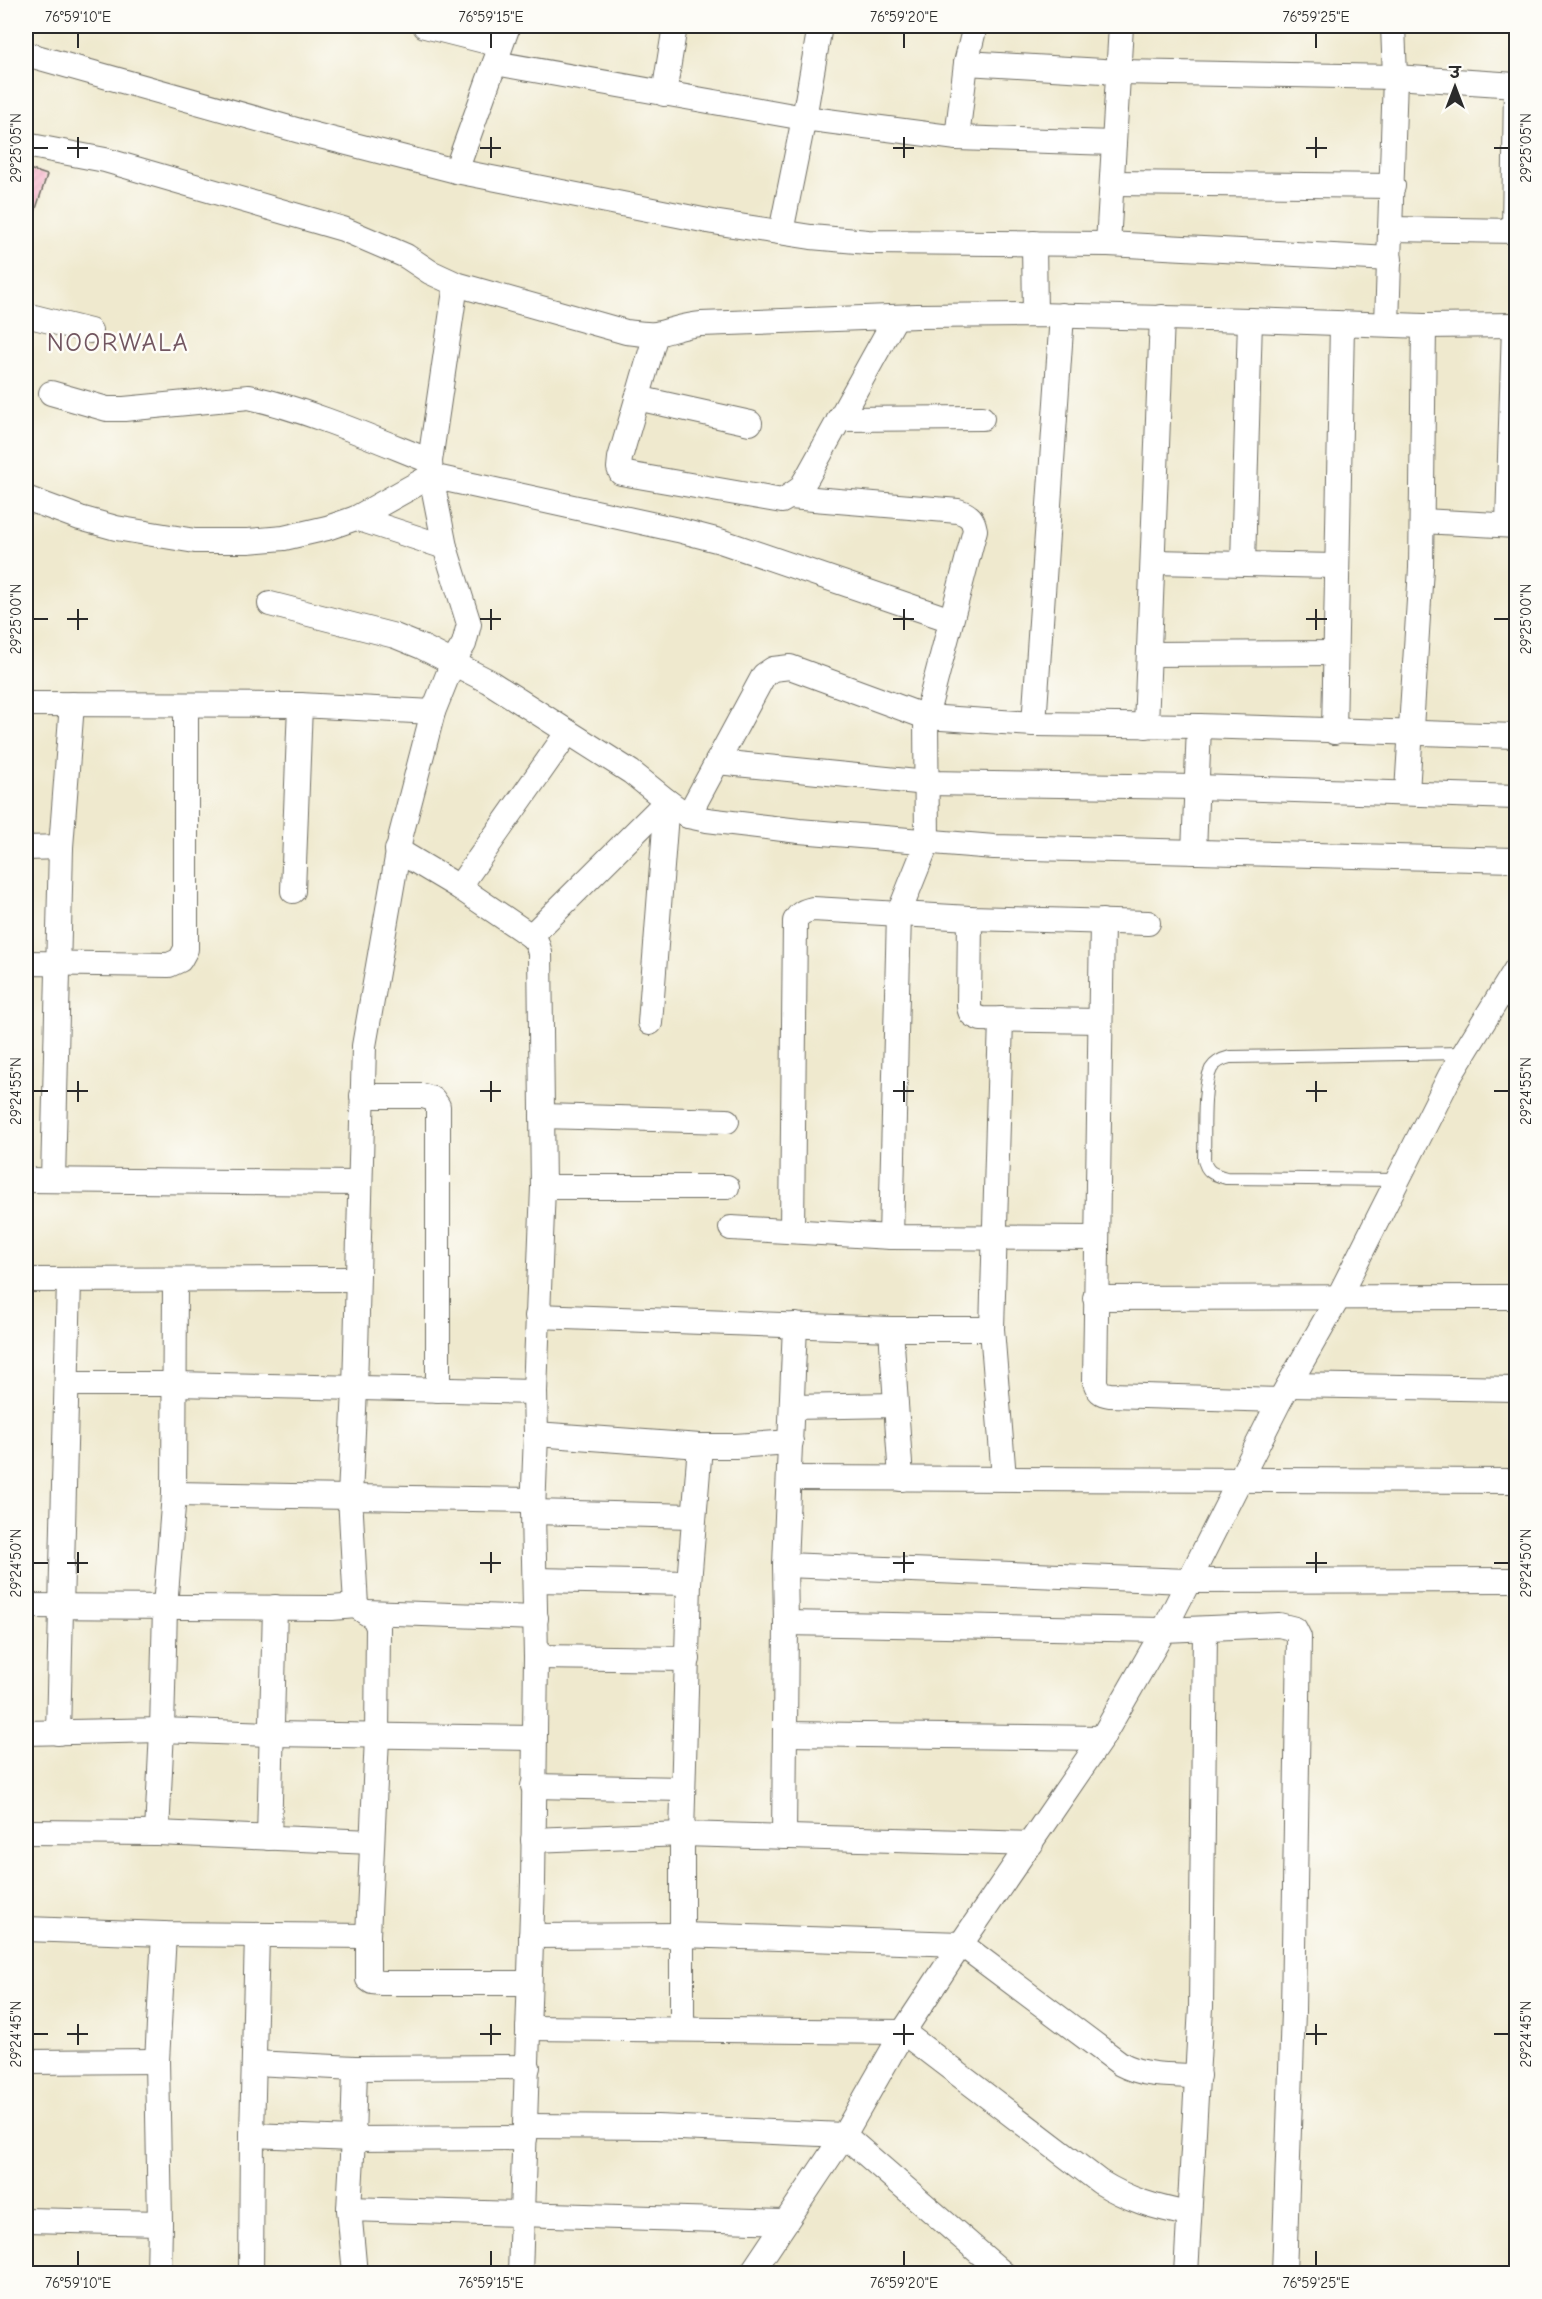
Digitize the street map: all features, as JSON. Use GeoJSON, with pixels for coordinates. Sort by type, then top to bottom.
{"type":"FeatureCollection","features":[{"type":"Feature","properties":{"kind":"street"},"geometry":{"type":"LineString","coordinates":[[425,26],[501,44],[664,94],[804,118],[957,138],[1114,143]]}},
{"type":"Feature","properties":{"kind":"street"},"geometry":{"type":"LineString","coordinates":[[664,94],[675,26]]}},
{"type":"Feature","properties":{"kind":"street"},"geometry":{"type":"LineString","coordinates":[[781,232],[820,26]]}},
{"type":"Feature","properties":{"kind":"street"},"geometry":{"type":"LineString","coordinates":[[957,138],[966,63],[975,26]]}},
{"type":"Feature","properties":{"kind":"street"},"geometry":{"type":"LineString","coordinates":[[1108,244],[1121,26]]}},
{"type":"Feature","properties":{"kind":"street"},"geometry":{"type":"LineString","coordinates":[[1387,324],[1393,186],[1395,77],[1393,26]]}},
{"type":"Feature","properties":{"kind":"street"},"geometry":{"type":"LineString","coordinates":[[456,171],[501,44]]}},
{"type":"Feature","properties":{"kind":"street"},"geometry":{"type":"LineString","coordinates":[[26,54],[300,131],[456,171],[713,222],[838,241],[1108,244],[1390,259]]}},
{"type":"Feature","properties":{"kind":"street"},"geometry":{"type":"LineString","coordinates":[[966,63],[1120,72],[1395,77],[1516,85],[1515,231],[1390,229]]}},
{"type":"Feature","properties":{"kind":"street"},"geometry":{"type":"LineString","coordinates":[[26,145],[105,160],[320,221],[379,243],[456,284],[626,332],[656,334],[673,328],[700,324],[1035,315],[1424,326],[1515,325],[1512,525],[1422,521]]}},
{"type":"Feature","properties":{"kind":"street"},"geometry":{"type":"LineString","coordinates":[[1112,183],[1393,186]]}},
{"type":"Feature","properties":{"kind":"street"},"geometry":{"type":"LineString","coordinates":[[1034,243],[1035,315]]}},
{"type":"Feature","properties":{"kind":"street"},"geometry":{"type":"LineString","coordinates":[[456,284],[430,469],[445,547],[469,624],[464,645],[453,663],[433,712],[397,850],[364,1046],[359,1183],[356,1389],[350,1496],[361,1609],[374,1618],[378,1627],[367,1971],[368,1979],[372,1982],[529,1983]]}},
{"type":"Feature","properties":{"kind":"street"},"geometry":{"type":"LineString","coordinates":[[26,315],[90,331]]}},
{"type":"Feature","properties":{"kind":"street"},"geometry":{"type":"LineString","coordinates":[[1034,724],[1062,315]]}},
{"type":"Feature","properties":{"kind":"street"},"geometry":{"type":"LineString","coordinates":[[656,334],[620,458],[618,468],[621,473],[782,501],[800,489],[896,317]]}},
{"type":"Feature","properties":{"kind":"street"},"geometry":{"type":"LineString","coordinates":[[1146,726],[1162,317]]}},
{"type":"Feature","properties":{"kind":"street"},"geometry":{"type":"LineString","coordinates":[[1243,563],[1250,320]]}},
{"type":"Feature","properties":{"kind":"street"},"geometry":{"type":"LineString","coordinates":[[1334,732],[1342,324]]}},
{"type":"Feature","properties":{"kind":"street"},"geometry":{"type":"LineString","coordinates":[[1407,792],[1421,568],[1424,326]]}},
{"type":"Feature","properties":{"kind":"street"},"geometry":{"type":"LineString","coordinates":[[51,393],[107,409],[249,397],[269,402],[346,429],[430,469],[720,541],[951,620]]}},
{"type":"Feature","properties":{"kind":"street"},"geometry":{"type":"LineString","coordinates":[[637,398],[750,423]]}},
{"type":"Feature","properties":{"kind":"street"},"geometry":{"type":"LineString","coordinates":[[839,419],[982,418]]}},
{"type":"Feature","properties":{"kind":"street"},"geometry":{"type":"LineString","coordinates":[[26,498],[80,518],[116,528],[195,541],[248,541],[284,538],[327,528],[356,518],[430,469]]}},
{"type":"Feature","properties":{"kind":"street"},"geometry":{"type":"LineString","coordinates":[[790,497],[958,511],[968,514],[974,521],[975,530],[927,717],[927,843],[898,913],[891,1237]]}},
{"type":"Feature","properties":{"kind":"street"},"geometry":{"type":"LineString","coordinates":[[356,518],[445,547]]}},
{"type":"Feature","properties":{"kind":"street"},"geometry":{"type":"LineString","coordinates":[[1154,562],[1336,566]]}},
{"type":"Feature","properties":{"kind":"street"},"geometry":{"type":"LineString","coordinates":[[270,604],[395,636],[453,663],[488,681],[647,783],[688,816],[799,831],[994,847],[1516,860]]}},
{"type":"Feature","properties":{"kind":"street"},"geometry":{"type":"LineString","coordinates":[[1149,654],[1335,653]]}},
{"type":"Feature","properties":{"kind":"street"},"geometry":{"type":"LineString","coordinates":[[688,816],[764,675],[773,669],[790,667],[927,717],[1034,724],[1199,726],[1516,736]]}},
{"type":"Feature","properties":{"kind":"street"},"geometry":{"type":"LineString","coordinates":[[26,704],[300,705],[433,712]]}},
{"type":"Feature","properties":{"kind":"street"},"geometry":{"type":"LineString","coordinates":[[53,1180],[61,847],[72,704]]}},
{"type":"Feature","properties":{"kind":"street"},"geometry":{"type":"LineString","coordinates":[[26,963],[169,965],[180,960],[186,949],[186,705]]}},
{"type":"Feature","properties":{"kind":"street"},"geometry":{"type":"LineString","coordinates":[[293,891],[300,705]]}},
{"type":"Feature","properties":{"kind":"street"},"geometry":{"type":"LineString","coordinates":[[1194,852],[1199,726]]}},
{"type":"Feature","properties":{"kind":"street"},"geometry":{"type":"LineString","coordinates":[[459,887],[568,732]]}},
{"type":"Feature","properties":{"kind":"street"},"geometry":{"type":"LineString","coordinates":[[717,762],[927,783],[1407,792],[1516,797]]}},
{"type":"Feature","properties":{"kind":"street"},"geometry":{"type":"LineString","coordinates":[[531,936],[667,801]]}},
{"type":"Feature","properties":{"kind":"street"},"geometry":{"type":"LineString","coordinates":[[650,1023],[667,801]]}},
{"type":"Feature","properties":{"kind":"street"},"geometry":{"type":"LineString","coordinates":[[26,848],[61,847]]}},
{"type":"Feature","properties":{"kind":"street"},"geometry":{"type":"LineString","coordinates":[[397,850],[459,887],[531,936],[537,943],[540,953],[543,1187],[537,1316],[533,1506],[536,1618],[534,1840],[524,2213],[520,2274]]}},
{"type":"Feature","properties":{"kind":"street"},"geometry":{"type":"LineString","coordinates":[[792,1231],[795,921],[798,915],[813,909],[970,918],[1148,922]]}},
{"type":"Feature","properties":{"kind":"street"},"geometry":{"type":"LineString","coordinates":[[970,918],[969,1012],[972,1016],[981,1019],[1100,1021]]}},
{"type":"Feature","properties":{"kind":"street"},"geometry":{"type":"LineString","coordinates":[[1102,921],[1095,1298],[1095,1382],[1102,1394],[1516,1389]]}},
{"type":"Feature","properties":{"kind":"street"},"geometry":{"type":"LineString","coordinates":[[751,2274],[844,2135],[903,2032],[1102,1738],[1164,1630],[1239,1478],[1338,1298],[1463,1053],[1516,969]]}},
{"type":"Feature","properties":{"kind":"street"},"geometry":{"type":"LineString","coordinates":[[1000,1019],[993,1329],[1004,1478]]}},
{"type":"Feature","properties":{"kind":"street"},"geometry":{"type":"LineString","coordinates":[[362,1096],[423,1096],[433,1099],[438,1106],[438,1390]]}},
{"type":"Feature","properties":{"kind":"street"},"geometry":{"type":"LineString","coordinates":[[542,1116],[727,1121]]}},
{"type":"Feature","properties":{"kind":"street"},"geometry":{"type":"LineString","coordinates":[[26,1180],[359,1183]]}},
{"type":"Feature","properties":{"kind":"street"},"geometry":{"type":"LineString","coordinates":[[543,1187],[727,1187]]}},
{"type":"Feature","properties":{"kind":"street"},"geometry":{"type":"LineString","coordinates":[[731,1228],[891,1237],[1096,1238]]}},
{"type":"Feature","properties":{"kind":"street"},"geometry":{"type":"LineString","coordinates":[[26,1280],[357,1279]]}},
{"type":"Feature","properties":{"kind":"street"},"geometry":{"type":"LineString","coordinates":[[58,1733],[69,1280]]}},
{"type":"Feature","properties":{"kind":"street"},"geometry":{"type":"LineString","coordinates":[[157,1833],[165,1607],[174,1494],[175,1280]]}},
{"type":"Feature","properties":{"kind":"street"},"geometry":{"type":"LineString","coordinates":[[1095,1298],[1516,1297]]}},
{"type":"Feature","properties":{"kind":"street"},"geometry":{"type":"LineString","coordinates":[[537,1316],[891,1329],[993,1329]]}},
{"type":"Feature","properties":{"kind":"street"},"geometry":{"type":"LineString","coordinates":[[784,1837],[785,1565],[795,1325]]}},
{"type":"Feature","properties":{"kind":"street"},"geometry":{"type":"LineString","coordinates":[[891,1329],[901,1479]]}},
{"type":"Feature","properties":{"kind":"street"},"geometry":{"type":"LineString","coordinates":[[67,1384],[175,1384],[535,1392]]}},
{"type":"Feature","properties":{"kind":"street"},"geometry":{"type":"LineString","coordinates":[[792,1407],[896,1405]]}},
{"type":"Feature","properties":{"kind":"street"},"geometry":{"type":"LineString","coordinates":[[536,1434],[700,1446],[791,1442]]}},
{"type":"Feature","properties":{"kind":"street"},"geometry":{"type":"LineString","coordinates":[[682,2029],[682,1834],[689,1583],[700,1446]]}},
{"type":"Feature","properties":{"kind":"street"},"geometry":{"type":"LineString","coordinates":[[789,1478],[1239,1478],[1516,1481]]}},
{"type":"Feature","properties":{"kind":"street"},"geometry":{"type":"LineString","coordinates":[[174,1494],[350,1496],[693,1516]]}},
{"type":"Feature","properties":{"kind":"street"},"geometry":{"type":"LineString","coordinates":[[785,1565],[1188,1581],[1516,1580]]}},
{"type":"Feature","properties":{"kind":"street"},"geometry":{"type":"LineString","coordinates":[[535,1580],[689,1583]]}},
{"type":"Feature","properties":{"kind":"street"},"geometry":{"type":"LineString","coordinates":[[26,1606],[332,1608],[536,1618]]}},
{"type":"Feature","properties":{"kind":"street"},"geometry":{"type":"LineString","coordinates":[[269,1838],[274,1607]]}},
{"type":"Feature","properties":{"kind":"street"},"geometry":{"type":"LineString","coordinates":[[786,1623],[1164,1630],[1279,1625],[1295,1629],[1299,1637],[1293,2011],[1284,2274]]}},
{"type":"Feature","properties":{"kind":"street"},"geometry":{"type":"LineString","coordinates":[[1186,2274],[1198,2076],[1205,1629]]}},
{"type":"Feature","properties":{"kind":"street"},"geometry":{"type":"LineString","coordinates":[[536,1657],[688,1659]]}},
{"type":"Feature","properties":{"kind":"street"},"geometry":{"type":"LineString","coordinates":[[26,1733],[162,1730],[376,1737],[534,1738]]}},
{"type":"Feature","properties":{"kind":"street"},"geometry":{"type":"LineString","coordinates":[[785,1734],[1102,1738]]}},
{"type":"Feature","properties":{"kind":"street"},"geometry":{"type":"LineString","coordinates":[[534,1786],[683,1789]]}},
{"type":"Feature","properties":{"kind":"street"},"geometry":{"type":"LineString","coordinates":[[26,1832],[157,1833],[372,1842]]}},
{"type":"Feature","properties":{"kind":"street"},"geometry":{"type":"LineString","coordinates":[[534,1840],[682,1834],[1031,1844]]}},
{"type":"Feature","properties":{"kind":"street"},"geometry":{"type":"LineString","coordinates":[[26,1929],[164,1934],[368,1936]]}},
{"type":"Feature","properties":{"kind":"street"},"geometry":{"type":"LineString","coordinates":[[159,2274],[157,2061],[164,1934]]}},
{"type":"Feature","properties":{"kind":"street"},"geometry":{"type":"LineString","coordinates":[[251,2274],[257,1935]]}},
{"type":"Feature","properties":{"kind":"street"},"geometry":{"type":"LineString","coordinates":[[531,1936],[682,1935],[961,1944],[1127,2068],[1148,2074],[1198,2076]]}},
{"type":"Feature","properties":{"kind":"street"},"geometry":{"type":"LineString","coordinates":[[528,2028],[903,2032],[1100,2182],[1121,2195],[1146,2205],[1188,2214]]}},
{"type":"Feature","properties":{"kind":"street"},"geometry":{"type":"LineString","coordinates":[[26,2062],[157,2061]]}},
{"type":"Feature","properties":{"kind":"street"},"geometry":{"type":"LineString","coordinates":[[254,2063],[355,2068],[528,2067]]}},
{"type":"Feature","properties":{"kind":"street"},"geometry":{"type":"LineString","coordinates":[[355,2068],[349,2209],[356,2274]]}},
{"type":"Feature","properties":{"kind":"street"},"geometry":{"type":"LineString","coordinates":[[252,2135],[353,2139],[657,2127],[844,2135],[1004,2274]]}},
{"type":"Feature","properties":{"kind":"street"},"geometry":{"type":"LineString","coordinates":[[349,2209],[784,2222]]}},
{"type":"Feature","properties":{"kind":"street"},"geometry":{"type":"LineString","coordinates":[[26,2220],[160,2223]]}},
{"type":"Feature","properties":{"kind":"lane"},"geometry":{"type":"LineString","coordinates":[[1398,1180],[1226,1178],[1213,1174],[1206,1168],[1204,1159],[1207,1081],[1211,1068],[1220,1060],[1230,1057],[1463,1053]]}},
{"type":"Feature","properties":{"kind":"building"},"geometry":{"type":"Polygon","coordinates":[[[26,168],[47,175],[29,230],[26,230],[26,168]]]}},
{"type":"Feature","properties":{"kind":"district","name":"NOORWALA"},"geometry":{"type":"Point","coordinates":[118,342]}}]}
